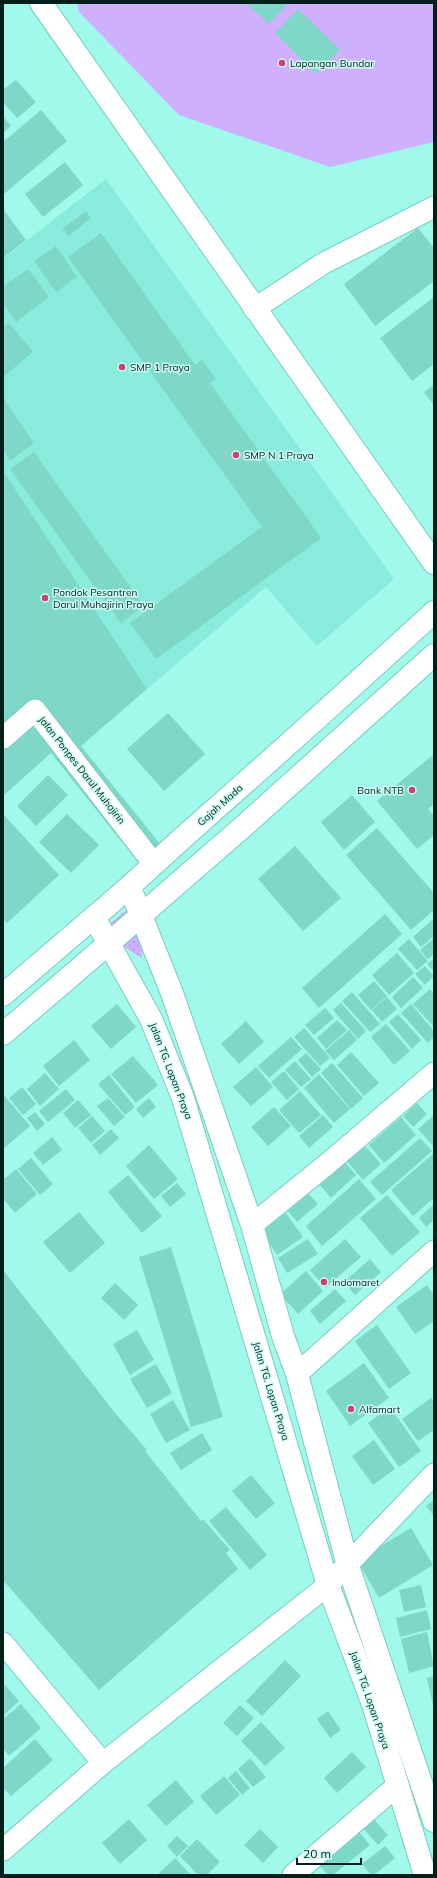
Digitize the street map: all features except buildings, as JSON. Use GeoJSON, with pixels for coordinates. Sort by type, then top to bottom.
{"type":"FeatureCollection","features":[{"type":"Feature","properties":{"kind":"main road"},"geometry":{"type":"LineString","coordinates":[[41,3],[254,309],[434,563]]}},
{"type":"Feature","properties":{"kind":"main road","name":"Gajah Mada"},"geometry":{"type":"LineString","coordinates":[[3,995],[130,888],[154,864],[434,612]]}},
{"type":"Feature","properties":{"kind":"main road"},"geometry":{"type":"LineString","coordinates":[[3,1034],[239,830],[434,655]]}},
{"type":"Feature","properties":{"kind":"main road"},"geometry":{"type":"LineString","coordinates":[[130,888],[172,993],[252,1225],[283,1336],[297,1374],[348,1566],[434,1821]]}},
{"type":"Feature","properties":{"kind":"main road","name":"Jalan TG. Lopan Praya"},"geometry":{"type":"LineString","coordinates":[[94,917],[151,1019],[183,1098],[328,1585],[373,1704],[425,1875]]}},
{"type":"Feature","properties":{"kind":"street"},"geometry":{"type":"LineString","coordinates":[[254,309],[324,263],[434,207]]}},
{"type":"Feature","properties":{"kind":"street","name":"Jalan Ponpes Darul Muhajirin"},"geometry":{"type":"LineString","coordinates":[[3,738],[35,710],[154,864]]}},
{"type":"Feature","properties":{"kind":"street"},"geometry":{"type":"LineString","coordinates":[[252,1225],[326,1165],[434,1073]]}},
{"type":"Feature","properties":{"kind":"street"},"geometry":{"type":"LineString","coordinates":[[297,1374],[434,1251]]}},
{"type":"Feature","properties":{"kind":"street"},"geometry":{"type":"LineString","coordinates":[[3,1850],[103,1763],[328,1585],[348,1566],[434,1474]]}},
{"type":"Feature","properties":{"kind":"street"},"geometry":{"type":"LineString","coordinates":[[3,1643],[103,1763]]}},
{"type":"Feature","properties":{"kind":"street"},"geometry":{"type":"LineString","coordinates":[[293,1875],[398,1785]]}},
{"type":"Feature","properties":{"kind":"shaded area","name":"Lapangan Bundar"},"geometry":{"type":"Polygon","coordinates":[[[77,3],[434,3],[434,142],[330,167],[179,115],[79,12],[77,3]]]}},
{"type":"Feature","properties":{"kind":"shaded area","name":"SMP 1 Praya"},"geometry":{"type":"Polygon","coordinates":[[[106,179],[394,579],[317,646],[266,587],[147,689],[3,475],[3,259],[106,179]]]}},
{"type":"Feature","properties":{"kind":"shaded area"},"geometry":{"type":"Polygon","coordinates":[[[140,899],[142,958],[100,932],[140,899]]]}},
{"type":"Feature","properties":{"kind":"place","name":"Lapangan Bundar"},"geometry":{"type":"Point","coordinates":[282,63]}},
{"type":"Feature","properties":{"kind":"place","name":"SMP 1 Praya"},"geometry":{"type":"Point","coordinates":[122,367]}},
{"type":"Feature","properties":{"kind":"place","name":"SMP N 1 Praya"},"geometry":{"type":"Point","coordinates":[236,455]}},
{"type":"Feature","properties":{"kind":"place","name":"Pondok Pesantren Darul Muhajirin Praya"},"geometry":{"type":"Point","coordinates":[45,598]}},
{"type":"Feature","properties":{"kind":"place","name":"Bank NTB"},"geometry":{"type":"Point","coordinates":[412,790]}},
{"type":"Feature","properties":{"kind":"place","name":"Indomaret"},"geometry":{"type":"Point","coordinates":[324,1282]}},
{"type":"Feature","properties":{"kind":"place","name":"Alfamart"},"geometry":{"type":"Point","coordinates":[351,1409]}}]}
